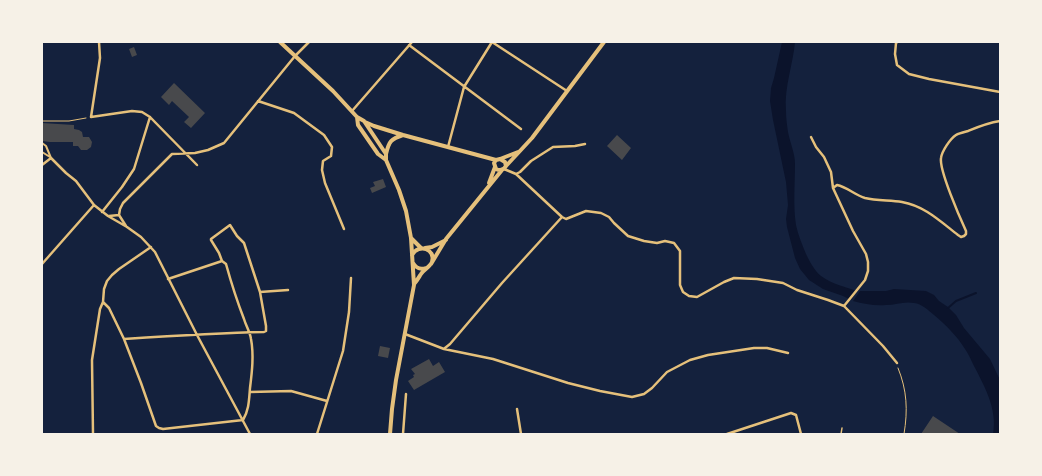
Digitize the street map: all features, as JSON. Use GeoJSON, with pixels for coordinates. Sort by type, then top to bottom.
{"type":"FeatureCollection","features":[{"type":"Feature","properties":{"kind":"main road"},"geometry":{"type":"LineString","coordinates":[[280,42],[364,121],[374,126],[404,135],[483,156],[504,160],[506,164],[504,168]]}},
{"type":"Feature","properties":{"kind":"main road"},"geometry":{"type":"LineString","coordinates":[[414,285],[426,268],[431,264],[446,239],[487,187],[532,138],[604,42]]}},
{"type":"Feature","properties":{"kind":"main road"},"geometry":{"type":"LineString","coordinates":[[358,117],[358,124],[378,154],[386,160]]}},
{"type":"Feature","properties":{"kind":"main road"},"geometry":{"type":"LineString","coordinates":[[364,121],[386,154]]}},
{"type":"Feature","properties":{"kind":"main road"},"geometry":{"type":"LineString","coordinates":[[390,434],[394,394],[414,285],[411,238],[406,211],[386,160],[386,154],[389,143],[392,140],[404,135]]}},
{"type":"Feature","properties":{"kind":"main road"},"geometry":{"type":"LineString","coordinates":[[487,187],[494,163],[498,159],[520,151]]}},
{"type":"Feature","properties":{"kind":"main road"},"geometry":{"type":"LineString","coordinates":[[483,156],[498,170],[504,168]]}},
{"type":"Feature","properties":{"kind":"main road"},"geometry":{"type":"LineString","coordinates":[[411,238],[422,248],[432,254],[431,264]]}},
{"type":"Feature","properties":{"kind":"main road"},"geometry":{"type":"LineString","coordinates":[[412,257],[415,251],[422,248],[432,247],[446,239]]}},
{"type":"Feature","properties":{"kind":"main road"},"geometry":{"type":"LineString","coordinates":[[413,263],[417,268],[426,268]]}},
{"type":"Feature","properties":{"kind":"street"},"geometry":{"type":"LineString","coordinates":[[99,42],[100,58],[91,117],[132,111],[142,112],[150,117],[196,165]]}},
{"type":"Feature","properties":{"kind":"street"},"geometry":{"type":"LineString","coordinates":[[127,227],[119,214],[123,203],[172,154],[195,154],[224,143],[295,56],[309,42]]}},
{"type":"Feature","properties":{"kind":"street"},"geometry":{"type":"LineString","coordinates":[[352,111],[412,42]]}},
{"type":"Feature","properties":{"kind":"street"},"geometry":{"type":"LineString","coordinates":[[448,147],[464,87],[492,42],[567,91]]}},
{"type":"Feature","properties":{"kind":"street"},"geometry":{"type":"LineString","coordinates":[[897,42],[895,54],[897,65],[909,74],[1000,92]]}},
{"type":"Feature","properties":{"kind":"street"},"geometry":{"type":"LineString","coordinates":[[409,45],[521,129]]}},
{"type":"Feature","properties":{"kind":"street"},"geometry":{"type":"LineString","coordinates":[[258,101],[294,114],[324,134],[332,147],[331,156],[323,161],[322,170],[328,192],[344,229]]}},
{"type":"Feature","properties":{"kind":"street"},"geometry":{"type":"LineString","coordinates":[[102,212],[134,169],[150,117]]}},
{"type":"Feature","properties":{"kind":"street"},"geometry":{"type":"LineString","coordinates":[[833,188],[837,185],[859,196],[903,202],[920,208],[936,217],[961,237],[964,236],[966,231],[941,165],[941,158],[950,141],[957,134],[983,124],[1000,121]]}},
{"type":"Feature","properties":{"kind":"street"},"geometry":{"type":"LineString","coordinates":[[811,137],[816,147],[824,157],[831,172],[833,188],[853,231],[866,254],[868,262],[868,272],[865,280],[844,306]]}},
{"type":"Feature","properties":{"kind":"street"},"geometry":{"type":"LineString","coordinates":[[42,143],[46,146],[51,158]]}},
{"type":"Feature","properties":{"kind":"street"},"geometry":{"type":"LineString","coordinates":[[516,174],[531,161],[553,147],[585,144]]}},
{"type":"Feature","properties":{"kind":"street"},"geometry":{"type":"LineString","coordinates":[[42,152],[51,158],[76,181],[94,205],[102,212],[145,240],[159,257],[168,279],[196,334],[250,434]]}},
{"type":"Feature","properties":{"kind":"street"},"geometry":{"type":"LineString","coordinates":[[42,165],[51,158]]}},
{"type":"Feature","properties":{"kind":"street"},"geometry":{"type":"LineString","coordinates":[[504,168],[516,174],[566,219],[586,211],[601,213],[608,217],[628,236],[657,243],[665,241],[674,243],[680,251],[680,285],[683,292],[689,296],[697,297],[734,278],[757,279],[783,283],[796,290],[844,306],[884,346],[897,363]]}},
{"type":"Feature","properties":{"kind":"street"},"geometry":{"type":"LineString","coordinates":[[42,264],[94,205]]}},
{"type":"Feature","properties":{"kind":"street"},"geometry":{"type":"LineString","coordinates":[[108,216],[119,214]]}},
{"type":"Feature","properties":{"kind":"street"},"geometry":{"type":"LineString","coordinates":[[444,348],[450,344],[502,283],[562,217]]}},
{"type":"Feature","properties":{"kind":"street"},"geometry":{"type":"LineString","coordinates":[[124,339],[196,334],[250,333],[264,332],[266,330],[260,292],[244,243],[230,226],[211,240],[222,261],[226,264],[244,321],[250,333],[252,350],[249,406],[243,420]]}},
{"type":"Feature","properties":{"kind":"street"},"geometry":{"type":"LineString","coordinates":[[93,434],[92,360],[104,289],[107,281],[112,275],[151,247]]}},
{"type":"Feature","properties":{"kind":"street"},"geometry":{"type":"LineString","coordinates":[[168,279],[222,261]]}},
{"type":"Feature","properties":{"kind":"street"},"geometry":{"type":"LineString","coordinates":[[317,434],[343,351],[349,312],[351,278]]}},
{"type":"Feature","properties":{"kind":"street"},"geometry":{"type":"LineString","coordinates":[[260,292],[288,290]]}},
{"type":"Feature","properties":{"kind":"street"},"geometry":{"type":"LineString","coordinates":[[103,302],[109,308],[124,339],[156,426],[162,429],[243,420]]}},
{"type":"Feature","properties":{"kind":"street"},"geometry":{"type":"LineString","coordinates":[[404,334],[444,348],[493,359],[568,383],[632,397],[644,394],[667,372],[690,360],[708,355],[754,348],[767,348],[788,353]]}},
{"type":"Feature","properties":{"kind":"street"},"geometry":{"type":"LineString","coordinates":[[250,392],[291,391],[327,401]]}},
{"type":"Feature","properties":{"kind":"street"},"geometry":{"type":"LineString","coordinates":[[403,434],[406,394]]}},
{"type":"Feature","properties":{"kind":"street"},"geometry":{"type":"LineString","coordinates":[[517,409],[521,434]]}},
{"type":"Feature","properties":{"kind":"street"},"geometry":{"type":"LineString","coordinates":[[727,434],[791,413],[796,415],[801,434]]}},
{"type":"Feature","properties":{"kind":"lane"},"geometry":{"type":"LineString","coordinates":[[841,434],[842,428]]}},
{"type":"Feature","properties":{"kind":"path"},"geometry":{"type":"LineString","coordinates":[[42,121],[69,121],[91,117]]}},
{"type":"Feature","properties":{"kind":"path"},"geometry":{"type":"LineString","coordinates":[[897,363],[904,381],[906,400],[904,434]]}},
{"type":"Feature","properties":{"kind":"water"},"geometry":{"type":"Polygon","coordinates":[[[782,42],[795,42],[786,93],[786,119],[795,160],[795,210],[797,229],[800,240],[814,269],[821,276],[830,281],[857,291],[851,300],[823,289],[809,280],[800,269],[795,258],[786,219],[788,205],[786,182],[770,101],[771,88],[782,42]]]}},
{"type":"Feature","properties":{"kind":"water"},"geometry":{"type":"Polygon","coordinates":[[[894,289],[926,291],[934,295],[956,315],[964,328],[990,359],[1000,380],[1000,434],[993,434],[993,415],[988,396],[969,356],[951,331],[943,323],[925,308],[917,304],[907,302],[890,305],[878,305],[853,301],[860,291],[886,291],[894,289]]]}},
{"type":"Feature","properties":{"kind":"building"},"geometry":{"type":"Polygon","coordinates":[[[134,47],[137,55],[132,57],[129,49],[134,47]]]}},
{"type":"Feature","properties":{"kind":"building"},"geometry":{"type":"Polygon","coordinates":[[[174,83],[205,113],[191,128],[184,122],[189,117],[172,101],[169,105],[161,97],[174,83]]]}},
{"type":"Feature","properties":{"kind":"building"},"geometry":{"type":"Polygon","coordinates":[[[42,123],[74,125],[74,129],[82,132],[83,137],[89,137],[92,142],[91,147],[87,150],[81,150],[78,146],[73,146],[73,142],[42,141],[42,123]]]}},
{"type":"Feature","properties":{"kind":"building"},"geometry":{"type":"Polygon","coordinates":[[[617,135],[631,148],[622,160],[607,146],[617,135]]]}},
{"type":"Feature","properties":{"kind":"building"},"geometry":{"type":"Polygon","coordinates":[[[383,179],[386,187],[372,193],[370,188],[375,186],[373,182],[383,179]]]}},
{"type":"Feature","properties":{"kind":"building"},"geometry":{"type":"Polygon","coordinates":[[[380,346],[390,348],[388,358],[378,356],[380,346]]]}},
{"type":"Feature","properties":{"kind":"building"},"geometry":{"type":"Polygon","coordinates":[[[429,359],[433,366],[439,362],[445,372],[414,390],[408,381],[414,377],[413,375],[415,374],[411,369],[429,359]]]}},
{"type":"Feature","properties":{"kind":"building"},"geometry":{"type":"Polygon","coordinates":[[[933,416],[960,434],[921,434],[933,416]]]}},
{"type":"Feature","properties":{"kind":"waterway"},"geometry":{"type":"LineString","coordinates":[[948,308],[956,301],[976,293]]}}]}
